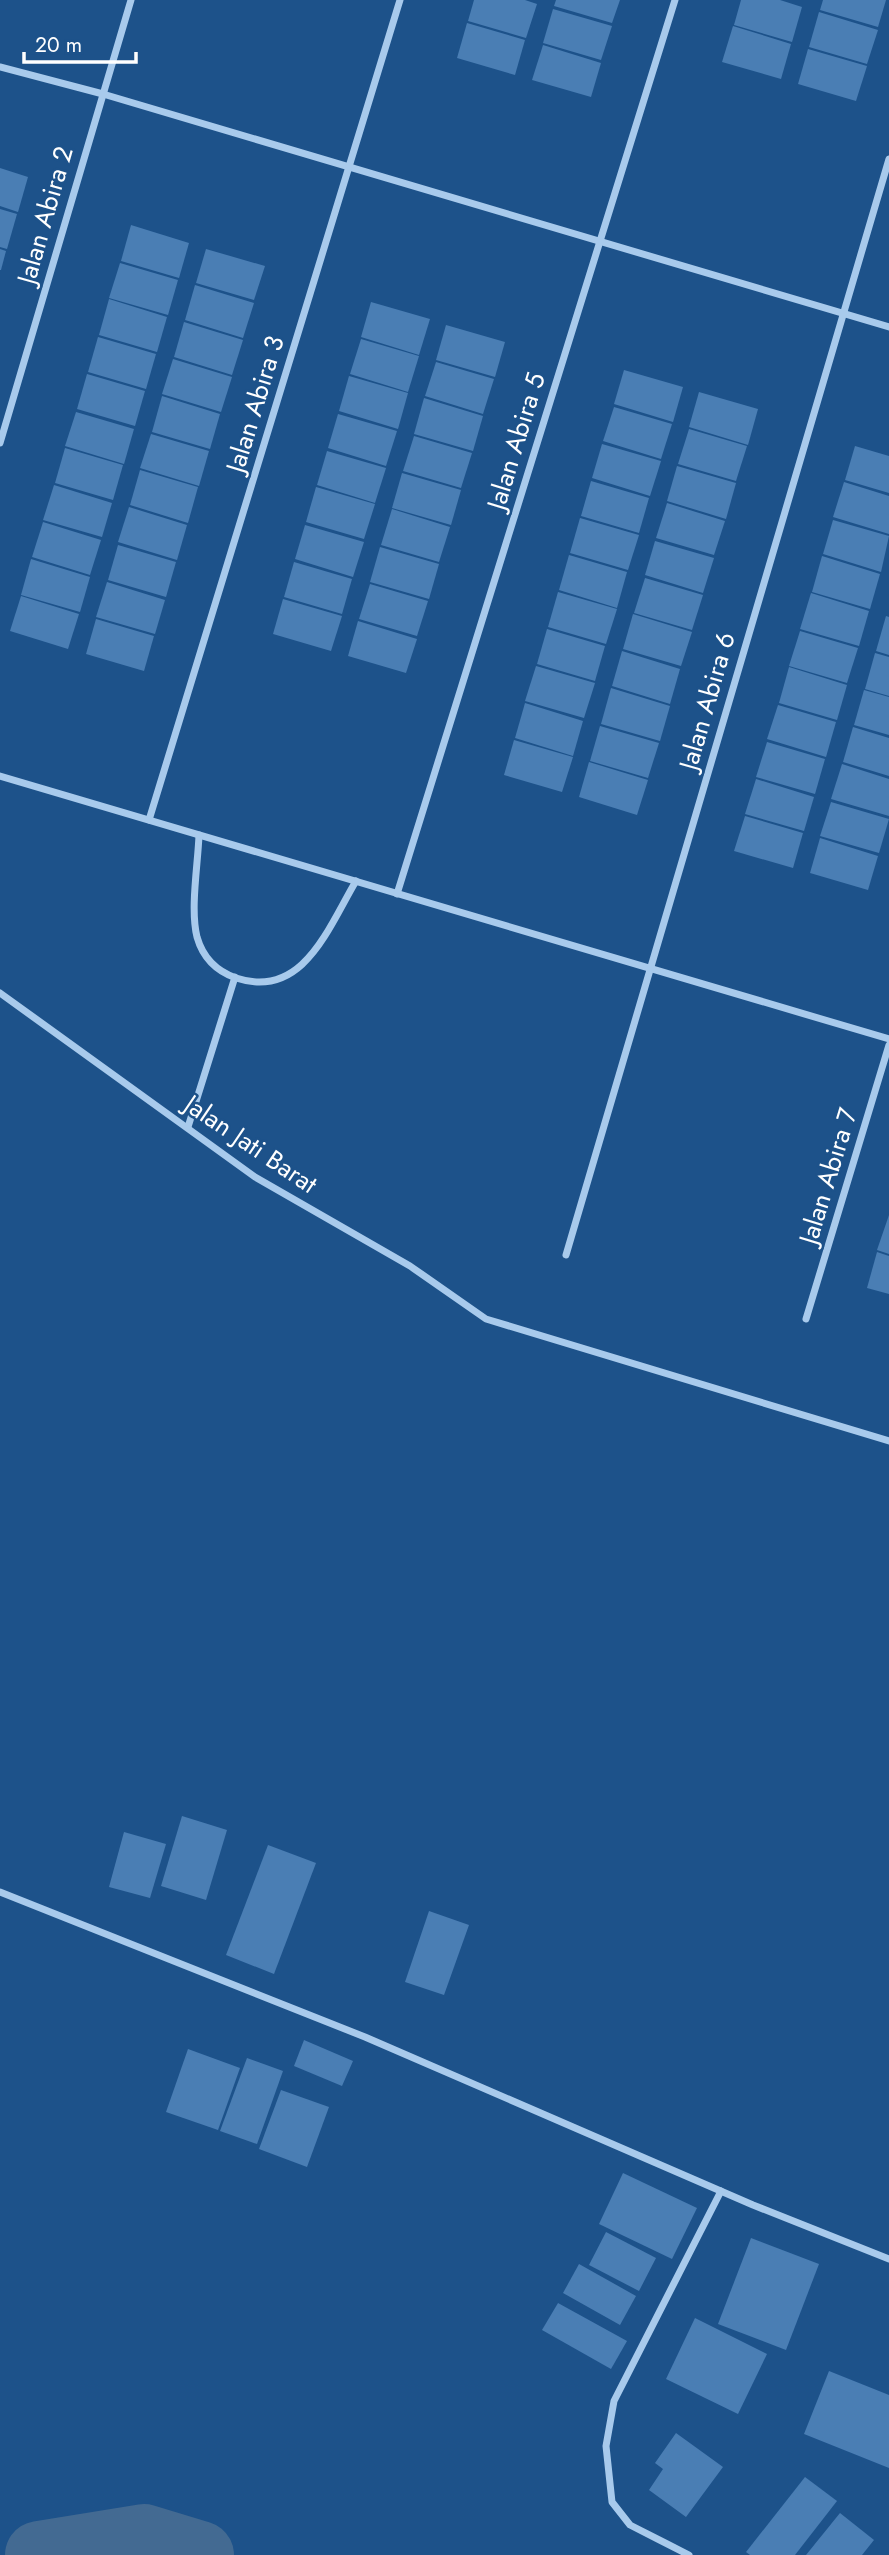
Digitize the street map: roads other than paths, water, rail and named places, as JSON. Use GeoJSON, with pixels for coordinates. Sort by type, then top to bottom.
{"type":"FeatureCollection","features":[{"type":"Feature","properties":{"kind":"street","name":"Jalan Abira 2"},"geometry":{"type":"LineString","coordinates":[[0,443],[131,0]]}},
{"type":"Feature","properties":{"kind":"street","name":"Jalan Abira 3"},"geometry":{"type":"LineString","coordinates":[[149,820],[400,0]]}},
{"type":"Feature","properties":{"kind":"street","name":"Jalan Abira 5"},"geometry":{"type":"LineString","coordinates":[[397,894],[674,0]]}},
{"type":"Feature","properties":{"kind":"street"},"geometry":{"type":"LineString","coordinates":[[0,67],[103,94],[889,327]]}},
{"type":"Feature","properties":{"kind":"street","name":"Jalan Abira 6"},"geometry":{"type":"LineString","coordinates":[[566,1255],[889,159]]}},
{"type":"Feature","properties":{"kind":"street"},"geometry":{"type":"LineString","coordinates":[[0,776],[889,1039]]}},
{"type":"Feature","properties":{"kind":"street"},"geometry":{"type":"LineString","coordinates":[[199,835],[197,935],[215,968],[235,977],[262,984],[284,979],[304,964],[356,881]]}},
{"type":"Feature","properties":{"kind":"street"},"geometry":{"type":"LineString","coordinates":[[188,1128],[235,977]]}},
{"type":"Feature","properties":{"kind":"street","name":"Jalan Jati Barat"},"geometry":{"type":"LineString","coordinates":[[0,993],[255,1177],[410,1266],[486,1319],[889,1441]]}},
{"type":"Feature","properties":{"kind":"street","name":"Jalan Abira 7"},"geometry":{"type":"LineString","coordinates":[[806,1319],[889,1045]]}},
{"type":"Feature","properties":{"kind":"street"},"geometry":{"type":"LineString","coordinates":[[0,1892],[365,2037],[889,2259]]}},
{"type":"Feature","properties":{"kind":"street"},"geometry":{"type":"LineString","coordinates":[[689,2555],[630,2525],[612,2502],[606,2446],[614,2401],[721,2190]]}},
{"type":"Feature","properties":{"kind":"waterway"},"geometry":{"type":"LineString","coordinates":[[39,2555],[144,2538],[200,2555]]}}]}
